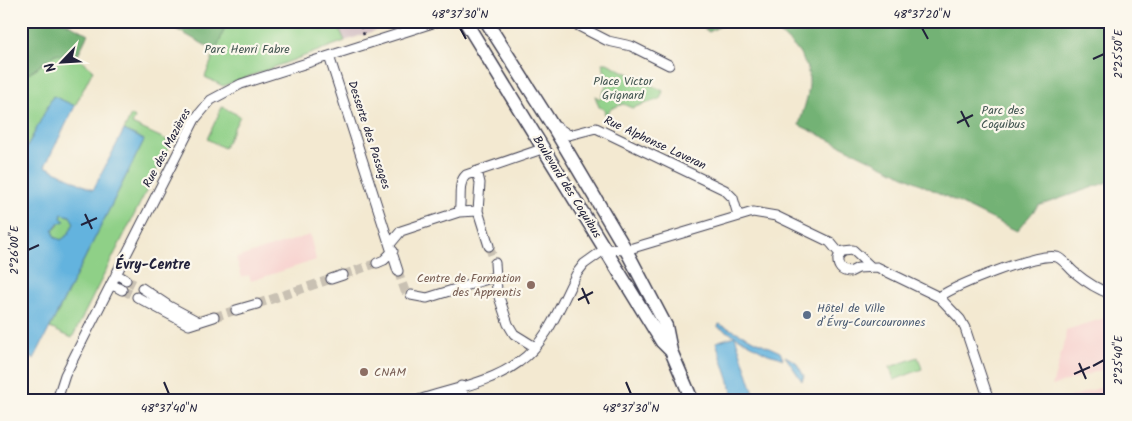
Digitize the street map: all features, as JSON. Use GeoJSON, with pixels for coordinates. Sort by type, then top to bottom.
{"type":"FeatureCollection","features":[{"type":"Feature","properties":{"kind":"main road","name":"Boulevard des Coquibus"},"geometry":{"type":"LineString","coordinates":[[465,21],[662,342],[671,351]]}},
{"type":"Feature","properties":{"kind":"main road","name":"Boulevard des Coquibus"},"geometry":{"type":"LineString","coordinates":[[486,21],[549,120],[626,250],[666,326],[671,351],[692,400]]}},
{"type":"Feature","properties":{"kind":"street","name":"Rue des Mazières"},"geometry":{"type":"LineString","coordinates":[[57,400],[65,375],[116,274],[201,110],[211,100],[230,88],[439,21]]}},
{"type":"Feature","properties":{"kind":"street"},"geometry":{"type":"LineString","coordinates":[[569,21],[608,41],[631,46],[669,66]]}},
{"type":"Feature","properties":{"kind":"street","name":"Desserte des Passages"},"geometry":{"type":"LineString","coordinates":[[329,56],[392,247],[398,271]]}},
{"type":"Feature","properties":{"kind":"street","name":"Rue Alphonse Laveran"},"geometry":{"type":"LineString","coordinates":[[549,120],[562,133],[569,135],[596,128],[725,190],[733,198],[738,216]]}},
{"type":"Feature","properties":{"kind":"street"},"geometry":{"type":"LineString","coordinates":[[459,212],[462,178],[542,149]]}},
{"type":"Feature","properties":{"kind":"street"},"geometry":{"type":"LineString","coordinates":[[477,171],[480,184],[478,211],[490,246]]}},
{"type":"Feature","properties":{"kind":"street"},"geometry":{"type":"LineString","coordinates":[[377,263],[384,260],[401,231],[459,212],[478,211]]}},
{"type":"Feature","properties":{"kind":"street"},"geometry":{"type":"LineString","coordinates":[[419,400],[500,373],[518,363],[535,347],[552,321],[577,272],[584,264],[605,249],[626,250],[753,212],[776,216],[830,242],[840,254]]}},
{"type":"Feature","properties":{"kind":"street"},"geometry":{"type":"LineString","coordinates":[[384,223],[401,231]]}},
{"type":"Feature","properties":{"kind":"street"},"geometry":{"type":"LineString","coordinates":[[859,263],[850,272],[841,269],[838,261],[840,254],[846,250],[853,250],[859,263],[877,267],[940,297],[960,319],[965,328],[988,400]]}},
{"type":"Feature","properties":{"kind":"street"},"geometry":{"type":"LineString","coordinates":[[940,297],[966,283],[1010,267],[1034,260],[1057,258],[1088,284],[1111,294]]}},
{"type":"Feature","properties":{"kind":"street"},"geometry":{"type":"LineString","coordinates":[[495,263],[497,270],[494,277],[512,331],[535,347]]}},
{"type":"Feature","properties":{"kind":"street"},"geometry":{"type":"LineString","coordinates":[[116,274],[126,280]]}},
{"type":"Feature","properties":{"kind":"street"},"geometry":{"type":"LineString","coordinates":[[331,279],[343,275]]}},
{"type":"Feature","properties":{"kind":"street"},"geometry":{"type":"LineString","coordinates":[[411,295],[427,298],[494,277]]}},
{"type":"Feature","properties":{"kind":"street"},"geometry":{"type":"LineString","coordinates":[[111,284],[122,290]]}},
{"type":"Feature","properties":{"kind":"street"},"geometry":{"type":"LineString","coordinates":[[142,288],[168,306],[199,322]]}},
{"type":"Feature","properties":{"kind":"street"},"geometry":{"type":"LineString","coordinates":[[137,297],[188,325],[214,317]]}},
{"type":"Feature","properties":{"kind":"street"},"geometry":{"type":"LineString","coordinates":[[236,310],[257,304]]}},
{"type":"Feature","properties":{"kind":"street"},"geometry":{"type":"LineString","coordinates":[[461,386],[465,400]]}},
{"type":"Feature","properties":{"kind":"shaded area"},"geometry":{"type":"Polygon","coordinates":[[[336,21],[378,21],[380,29],[345,41],[336,21]]]}},
{"type":"Feature","properties":{"kind":"shaded area"},"geometry":{"type":"Polygon","coordinates":[[[310,235],[316,260],[251,281],[249,275],[242,277],[236,258],[310,235]]]}},
{"type":"Feature","properties":{"kind":"shaded area"},"geometry":{"type":"Polygon","coordinates":[[[1111,316],[1111,367],[1052,386],[1066,330],[1111,316]]]}},
{"type":"Feature","properties":{"kind":"shaded area"},"geometry":{"type":"Polygon","coordinates":[[[1111,384],[1111,400],[1062,400],[1111,384]]]}},
{"type":"Feature","properties":{"kind":"green space"},"geometry":{"type":"Polygon","coordinates":[[[21,21],[63,21],[88,34],[77,57],[55,54],[21,80],[21,21]]]}},
{"type":"Feature","properties":{"kind":"green space"},"geometry":{"type":"Polygon","coordinates":[[[161,21],[227,21],[220,41],[214,50],[161,21]]]}},
{"type":"Feature","properties":{"kind":"green space","name":"Parc Henri Fabre"},"geometry":{"type":"Polygon","coordinates":[[[227,21],[336,21],[345,41],[223,86],[205,77],[227,21]]]}},
{"type":"Feature","properties":{"kind":"green space"},"geometry":{"type":"Polygon","coordinates":[[[378,21],[400,21],[400,22],[380,29],[378,21]]]}},
{"type":"Feature","properties":{"kind":"green space"},"geometry":{"type":"Polygon","coordinates":[[[694,21],[729,21],[709,32],[694,21]]]}},
{"type":"Feature","properties":{"kind":"green space","name":"Parc des Coquibus"},"geometry":{"type":"Polygon","coordinates":[[[759,21],[1111,21],[1111,181],[1038,206],[1017,231],[799,125],[808,90],[809,79],[807,69],[798,52],[784,37],[759,21]]]}},
{"type":"Feature","properties":{"kind":"green space"},"geometry":{"type":"Polygon","coordinates":[[[55,54],[77,57],[93,70],[75,106],[53,96],[21,159],[21,80],[55,54]]]}},
{"type":"Feature","properties":{"kind":"green space","name":"Place Victor Grignard"},"geometry":{"type":"Polygon","coordinates":[[[602,63],[607,63],[663,91],[660,99],[632,108],[623,104],[610,109],[607,115],[604,113],[605,110],[599,107],[595,96],[600,99],[608,82],[602,63]]]}},
{"type":"Feature","properties":{"kind":"green space"},"geometry":{"type":"Polygon","coordinates":[[[222,107],[240,116],[224,148],[207,139],[222,107]]]}},
{"type":"Feature","properties":{"kind":"green space"},"geometry":{"type":"Polygon","coordinates":[[[131,115],[135,118],[132,124],[171,142],[72,338],[50,328],[144,140],[124,130],[131,115]]]}},
{"type":"Feature","properties":{"kind":"green space"},"geometry":{"type":"Polygon","coordinates":[[[62,214],[70,216],[74,223],[68,235],[61,240],[55,237],[53,230],[61,222],[62,214]]]}},
{"type":"Feature","properties":{"kind":"green space"},"geometry":{"type":"Polygon","coordinates":[[[918,357],[922,369],[894,380],[890,367],[918,357]]]}},
{"type":"Feature","properties":{"kind":"water"},"geometry":{"type":"Polygon","coordinates":[[[53,96],[75,106],[45,166],[93,190],[124,130],[144,140],[34,359],[21,352],[21,218],[29,203],[21,198],[21,159],[53,96]],[[62,214],[61,218],[65,221],[58,223],[53,230],[55,237],[61,240],[68,235],[74,223],[70,216],[62,214]]]}},
{"type":"Feature","properties":{"kind":"water"},"geometry":{"type":"Polygon","coordinates":[[[719,324],[780,352],[783,359],[766,353],[718,327],[719,324]]]}},
{"type":"Feature","properties":{"kind":"water"},"geometry":{"type":"Polygon","coordinates":[[[735,336],[756,400],[735,400],[716,342],[735,336]]]}},
{"type":"Feature","properties":{"kind":"water"},"geometry":{"type":"Polygon","coordinates":[[[785,356],[796,362],[804,376],[802,381],[785,356]]]}},
{"type":"Feature","properties":{"kind":"tunnel"},"geometry":{"type":"LineString","coordinates":[[489,246],[495,263]]}},
{"type":"Feature","properties":{"kind":"tunnel"},"geometry":{"type":"LineString","coordinates":[[343,275],[377,263]]}},
{"type":"Feature","properties":{"kind":"tunnel"},"geometry":{"type":"LineString","coordinates":[[398,271],[405,291],[411,295]]}},
{"type":"Feature","properties":{"kind":"tunnel"},"geometry":{"type":"LineString","coordinates":[[257,304],[331,279]]}},
{"type":"Feature","properties":{"kind":"tunnel"},"geometry":{"type":"LineString","coordinates":[[126,280],[142,288]]}},
{"type":"Feature","properties":{"kind":"tunnel"},"geometry":{"type":"LineString","coordinates":[[122,290],[137,297]]}},
{"type":"Feature","properties":{"kind":"tunnel"},"geometry":{"type":"LineString","coordinates":[[214,317],[236,310]]}},
{"type":"Feature","properties":{"kind":"railway"},"geometry":{"type":"LineString","coordinates":[[359,21],[364,35]]}},
{"type":"Feature","properties":{"kind":"place","name":"Centre de Formation des Apprentis"},"geometry":{"type":"Point","coordinates":[531,285]}},
{"type":"Feature","properties":{"kind":"place","name":"Hôtel de Ville d’Évry-Courcouronnes"},"geometry":{"type":"Point","coordinates":[807,315]}},
{"type":"Feature","properties":{"kind":"place","name":"CNAM"},"geometry":{"type":"Point","coordinates":[364,372]}},
{"type":"Feature","properties":{"kind":"district","name":"Évry-Centre"},"geometry":{"type":"Point","coordinates":[153,265]}}]}
